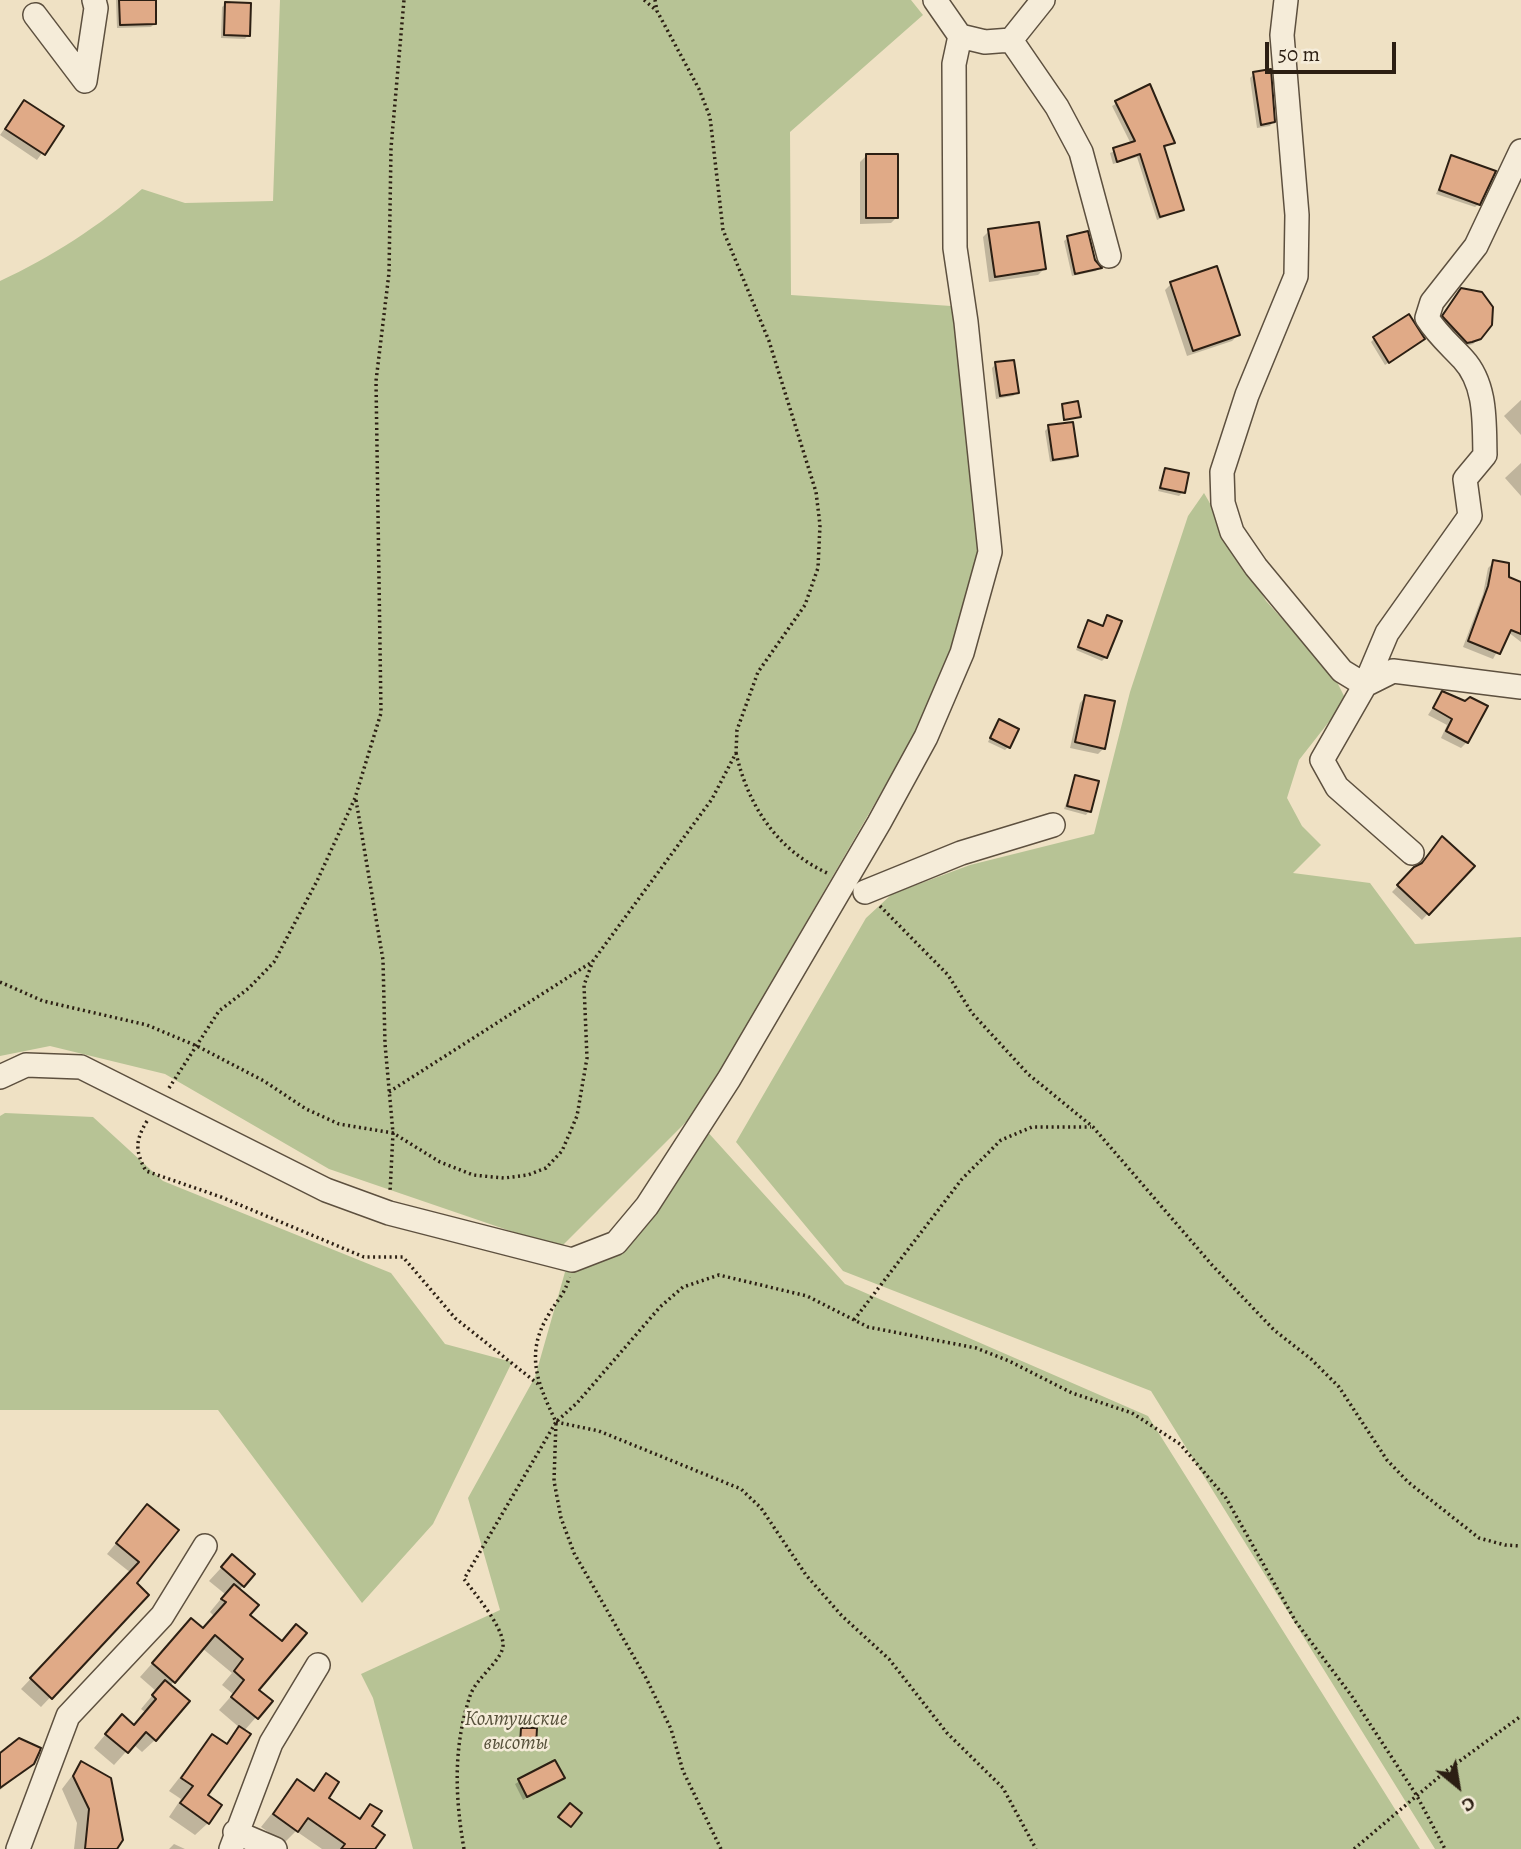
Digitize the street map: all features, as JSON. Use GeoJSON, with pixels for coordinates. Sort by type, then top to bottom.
{"type":"FeatureCollection","features":[{"type":"Feature","properties":{"kind":"street"},"geometry":{"type":"LineString","coordinates":[[35,15],[85,80],[96,8],[94,0]]}},
{"type":"Feature","properties":{"kind":"street"},"geometry":{"type":"LineString","coordinates":[[935,0],[960,36],[985,42],[1011,40],[1043,0]]}},
{"type":"Feature","properties":{"kind":"street"},"geometry":{"type":"LineString","coordinates":[[1286,0],[1282,35],[1297,215],[1296,276],[1247,395],[1222,472],[1223,503],[1232,532],[1256,567],[1342,671],[1365,685]]}},
{"type":"Feature","properties":{"kind":"street"},"geometry":{"type":"LineString","coordinates":[[0,1077],[26,1065],[81,1068],[326,1190],[389,1213],[572,1260],[616,1243],[647,1206],[729,1079],[843,880],[879,823],[926,737],[962,653],[990,552],[966,322],[954,248],[954,64],[960,36]]}},
{"type":"Feature","properties":{"kind":"street"},"geometry":{"type":"LineString","coordinates":[[1011,40],[1058,107],[1081,152],[1109,256]]}},
{"type":"Feature","properties":{"kind":"street"},"geometry":{"type":"LineString","coordinates":[[1412,853],[1337,786],[1322,760],[1365,685],[1387,633],[1470,516],[1465,479],[1485,455],[1483,401],[1466,362],[1439,337],[1427,318],[1432,302],[1476,246],[1521,151]]}},
{"type":"Feature","properties":{"kind":"street"},"geometry":{"type":"LineString","coordinates":[[1365,685],[1394,671],[1521,687]]}},
{"type":"Feature","properties":{"kind":"street"},"geometry":{"type":"LineString","coordinates":[[865,892],[961,853],[1053,825]]}},
{"type":"Feature","properties":{"kind":"street"},"geometry":{"type":"LineString","coordinates":[[18,1849],[68,1716],[162,1616],[205,1546]]}},
{"type":"Feature","properties":{"kind":"street"},"geometry":{"type":"LineString","coordinates":[[275,1849],[233,1841],[271,1743],[318,1665]]}},
{"type":"Feature","properties":{"kind":"path"},"geometry":{"type":"LineString","coordinates":[[404,0],[391,148],[389,273],[376,381],[381,713],[355,798],[317,881],[274,962],[249,988],[219,1011],[139,1134],[136,1152],[146,1171],[221,1197],[364,1257],[402,1256],[455,1318],[538,1384]]}},
{"type":"Feature","properties":{"kind":"path"},"geometry":{"type":"LineString","coordinates":[[644,0],[657,11]]}},
{"type":"Feature","properties":{"kind":"path"},"geometry":{"type":"LineString","coordinates":[[655,0],[657,11],[699,89],[710,117],[723,230],[769,341],[816,492],[820,525],[818,568],[810,593],[786,635],[758,672],[737,730],[736,753],[743,780],[771,831],[794,852],[843,880]]}},
{"type":"Feature","properties":{"kind":"path"},"geometry":{"type":"LineString","coordinates":[[0,982],[43,1001],[147,1025],[197,1046],[264,1081],[306,1109],[339,1124],[393,1133],[440,1161],[473,1175],[504,1178],[528,1175],[546,1168],[562,1151],[577,1116],[587,1058],[584,985],[593,961],[712,799],[736,753]]}},
{"type":"Feature","properties":{"kind":"path"},"geometry":{"type":"LineString","coordinates":[[355,798],[383,960],[393,1133],[389,1213]]}},
{"type":"Feature","properties":{"kind":"path"},"geometry":{"type":"LineString","coordinates":[[865,892],[948,975],[972,1013],[1028,1074],[1093,1127],[1212,1265],[1274,1330],[1311,1359],[1339,1387],[1387,1460],[1408,1482],[1479,1538],[1505,1545],[1521,1545]]}},
{"type":"Feature","properties":{"kind":"path"},"geometry":{"type":"LineString","coordinates":[[389,1092],[593,961]]}},
{"type":"Feature","properties":{"kind":"path"},"geometry":{"type":"LineString","coordinates":[[854,1320],[962,1179],[1001,1140],[1032,1127],[1093,1127]]}},
{"type":"Feature","properties":{"kind":"path"},"geometry":{"type":"LineString","coordinates":[[572,1260],[566,1291],[547,1316],[534,1364],[538,1384],[556,1422],[554,1481],[561,1518],[574,1553],[646,1678],[671,1729],[693,1793],[721,1849]]}},
{"type":"Feature","properties":{"kind":"path"},"geometry":{"type":"LineString","coordinates":[[464,1849],[455,1800],[457,1755],[470,1695],[480,1675],[500,1657],[503,1643],[492,1619],[464,1579],[556,1422],[577,1403],[660,1307],[683,1287],[700,1279],[719,1275],[807,1296],[868,1327],[987,1352],[1072,1393],[1132,1413],[1180,1444],[1226,1497],[1296,1622],[1351,1695],[1417,1796],[1446,1849]]}},
{"type":"Feature","properties":{"kind":"path"},"geometry":{"type":"LineString","coordinates":[[556,1422],[599,1431],[741,1489],[761,1508],[806,1575],[842,1616],[889,1659],[947,1733],[1003,1788],[1036,1849]]}},
{"type":"Feature","properties":{"kind":"path"},"geometry":{"type":"LineString","coordinates":[[1354,1849],[1417,1796],[1521,1716]]}},
{"type":"Feature","properties":{"kind":"green space"},"geometry":{"type":"Polygon","coordinates":[[[280,0],[911,0],[923,15],[790,132],[791,295],[951,306],[970,404],[980,546],[952,649],[917,736],[886,784],[697,1111],[560,1248],[329,1169],[165,1074],[50,1046],[0,1056],[0,281],[74,240],[142,189],[185,203],[273,201],[280,0]]]}},
{"type":"Feature","properties":{"kind":"green space"},"geometry":{"type":"Polygon","coordinates":[[[1204,493],[1266,601],[1334,676],[1346,700],[1299,760],[1287,798],[1302,826],[1321,845],[1293,873],[1370,883],[1415,944],[1521,937],[1521,1849],[1435,1849],[1151,1391],[843,1271],[736,1142],[866,918],[892,894],[970,865],[1094,834],[1130,692],[1188,516],[1204,493]]]}},
{"type":"Feature","properties":{"kind":"green space"},"geometry":{"type":"Polygon","coordinates":[[[5,1113],[93,1117],[163,1181],[391,1273],[445,1344],[512,1362],[433,1524],[362,1603],[218,1410],[0,1410],[0,1116],[5,1113]]]}},
{"type":"Feature","properties":{"kind":"green space","name":"Колтушские высоты"},"geometry":{"type":"Polygon","coordinates":[[[705,1129],[845,1284],[1148,1416],[1420,1849],[413,1849],[373,1698],[361,1674],[500,1610],[468,1498],[535,1377],[565,1272],[623,1237],[705,1129]]]}},
{"type":"Feature","properties":{"kind":"building"},"geometry":{"type":"Polygon","coordinates":[[[119,0],[156,0],[156,24],[120,25],[119,0]]]}},
{"type":"Feature","properties":{"kind":"building"},"geometry":{"type":"Polygon","coordinates":[[[225,2],[251,3],[250,36],[224,35],[225,2]]]}},
{"type":"Feature","properties":{"kind":"building"},"geometry":{"type":"Polygon","coordinates":[[[1271,69],[1275,122],[1261,125],[1253,72],[1271,69]]]}},
{"type":"Feature","properties":{"kind":"building"},"geometry":{"type":"Polygon","coordinates":[[[1150,84],[1175,143],[1164,146],[1184,210],[1160,217],[1140,154],[1117,162],[1113,148],[1135,141],[1115,101],[1150,84]]]}},
{"type":"Feature","properties":{"kind":"building"},"geometry":{"type":"Polygon","coordinates":[[[24,100],[64,126],[45,155],[5,129],[24,100]]]}},
{"type":"Feature","properties":{"kind":"building"},"geometry":{"type":"Polygon","coordinates":[[[866,154],[898,154],[898,218],[866,218],[866,154]]]}},
{"type":"Feature","properties":{"kind":"building"},"geometry":{"type":"Polygon","coordinates":[[[1451,155],[1496,171],[1480,205],[1439,190],[1451,155]]]}},
{"type":"Feature","properties":{"kind":"building"},"geometry":{"type":"Polygon","coordinates":[[[1039,222],[1046,269],[995,277],[988,229],[1039,222]]]}},
{"type":"Feature","properties":{"kind":"building"},"geometry":{"type":"Polygon","coordinates":[[[1088,231],[1095,260],[1102,268],[1075,274],[1067,236],[1088,231]]]}},
{"type":"Feature","properties":{"kind":"building"},"geometry":{"type":"Polygon","coordinates":[[[1217,266],[1240,335],[1193,351],[1170,282],[1217,266]]]}},
{"type":"Feature","properties":{"kind":"building"},"geometry":{"type":"Polygon","coordinates":[[[1461,288],[1482,292],[1493,307],[1492,325],[1481,339],[1467,343],[1442,316],[1461,288]]]}},
{"type":"Feature","properties":{"kind":"building"},"geometry":{"type":"Polygon","coordinates":[[[1409,314],[1425,339],[1389,363],[1373,337],[1409,314]]]}},
{"type":"Feature","properties":{"kind":"building"},"geometry":{"type":"Polygon","coordinates":[[[1014,360],[1019,393],[1000,396],[995,362],[1014,360]]]}},
{"type":"Feature","properties":{"kind":"building"},"geometry":{"type":"Polygon","coordinates":[[[1078,401],[1081,417],[1064,420],[1062,404],[1078,401]]]}},
{"type":"Feature","properties":{"kind":"building"},"geometry":{"type":"Polygon","coordinates":[[[1073,422],[1078,456],[1053,460],[1048,425],[1073,422]]]}},
{"type":"Feature","properties":{"kind":"building"},"geometry":{"type":"Polygon","coordinates":[[[1165,468],[1189,473],[1185,493],[1160,488],[1165,468]]]}},
{"type":"Feature","properties":{"kind":"building"},"geometry":{"type":"Polygon","coordinates":[[[1493,560],[1509,563],[1509,577],[1521,582],[1521,634],[1511,630],[1500,654],[1468,641],[1488,586],[1493,560]]]}},
{"type":"Feature","properties":{"kind":"building"},"geometry":{"type":"Polygon","coordinates":[[[1107,615],[1122,621],[1107,658],[1078,647],[1088,620],[1103,626],[1107,615]]]}},
{"type":"Feature","properties":{"kind":"building"},"geometry":{"type":"Polygon","coordinates":[[[1442,691],[1465,701],[1470,697],[1488,706],[1468,743],[1446,731],[1452,719],[1433,708],[1442,691]]]}},
{"type":"Feature","properties":{"kind":"building"},"geometry":{"type":"Polygon","coordinates":[[[1085,695],[1115,701],[1105,749],[1075,742],[1085,695]]]}},
{"type":"Feature","properties":{"kind":"building"},"geometry":{"type":"Polygon","coordinates":[[[999,719],[1019,729],[1010,748],[990,738],[999,719]]]}},
{"type":"Feature","properties":{"kind":"building"},"geometry":{"type":"Polygon","coordinates":[[[1075,775],[1099,781],[1091,812],[1067,806],[1075,775]]]}},
{"type":"Feature","properties":{"kind":"building"},"geometry":{"type":"Polygon","coordinates":[[[1442,836],[1475,866],[1429,915],[1397,885],[1414,867],[1422,863],[1442,836]]]}},
{"type":"Feature","properties":{"kind":"building"},"geometry":{"type":"Polygon","coordinates":[[[147,1504],[179,1530],[137,1583],[149,1595],[52,1699],[30,1678],[139,1562],[116,1543],[147,1504]]]}},
{"type":"Feature","properties":{"kind":"building"},"geometry":{"type":"Polygon","coordinates":[[[232,1554],[255,1574],[244,1587],[221,1567],[232,1554]]]}},
{"type":"Feature","properties":{"kind":"building"},"geometry":{"type":"Polygon","coordinates":[[[234,1584],[259,1605],[250,1615],[282,1641],[296,1624],[307,1633],[259,1690],[273,1701],[258,1719],[231,1697],[244,1680],[234,1671],[243,1659],[215,1635],[175,1683],[152,1663],[191,1618],[203,1628],[226,1602],[221,1599],[234,1584]]]}},
{"type":"Feature","properties":{"kind":"building"},"geometry":{"type":"Polygon","coordinates":[[[165,1680],[190,1701],[156,1741],[146,1732],[128,1753],[105,1734],[122,1714],[134,1725],[156,1699],[152,1695],[165,1680]]]}},
{"type":"Feature","properties":{"kind":"building"},"geometry":{"type":"Polygon","coordinates":[[[239,1726],[251,1734],[208,1795],[222,1805],[209,1824],[180,1803],[193,1786],[181,1778],[212,1734],[227,1744],[239,1726]]]}},
{"type":"Feature","properties":{"kind":"building"},"geometry":{"type":"Polygon","coordinates":[[[521,1728],[537,1728],[536,1746],[520,1745],[521,1728]]]}},
{"type":"Feature","properties":{"kind":"building"},"geometry":{"type":"Polygon","coordinates":[[[19,1738],[41,1748],[34,1764],[0,1788],[0,1753],[19,1738]]]}},
{"type":"Feature","properties":{"kind":"building"},"geometry":{"type":"Polygon","coordinates":[[[555,1760],[565,1778],[527,1797],[518,1779],[555,1760]]]}},
{"type":"Feature","properties":{"kind":"building"},"geometry":{"type":"Polygon","coordinates":[[[81,1761],[111,1778],[123,1840],[117,1849],[85,1849],[89,1809],[73,1776],[81,1761]]]}},
{"type":"Feature","properties":{"kind":"building"},"geometry":{"type":"Polygon","coordinates":[[[326,1773],[339,1782],[329,1798],[360,1819],[370,1804],[382,1811],[372,1826],[385,1835],[375,1849],[341,1849],[345,1844],[308,1818],[298,1832],[273,1814],[297,1779],[314,1791],[326,1773]]]}},
{"type":"Feature","properties":{"kind":"building"},"geometry":{"type":"Polygon","coordinates":[[[570,1803],[582,1813],[571,1827],[558,1817],[570,1803]]]}}]}
